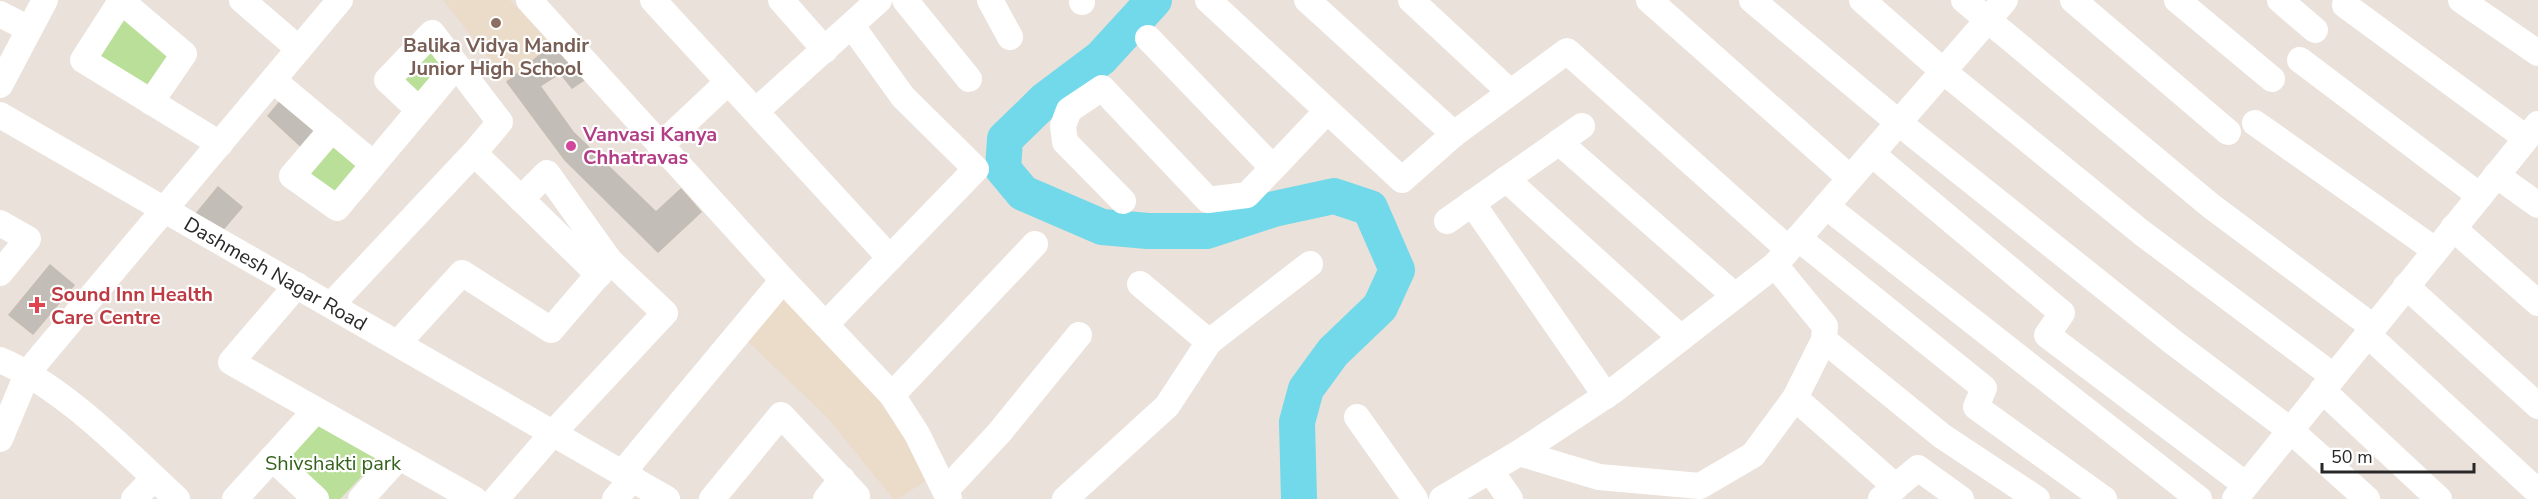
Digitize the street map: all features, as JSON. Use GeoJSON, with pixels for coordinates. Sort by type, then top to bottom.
{"type":"FeatureCollection","features":[{"type":"Feature","properties":{"kind":"street"},"geometry":{"type":"LineString","coordinates":[[0,85],[45,0]]}},
{"type":"Feature","properties":{"kind":"street"},"geometry":{"type":"LineString","coordinates":[[151,102],[184,54],[120,0],[83,60],[151,102],[220,144]]}},
{"type":"Feature","properties":{"kind":"street"},"geometry":{"type":"LineString","coordinates":[[242,0],[299,49]]}},
{"type":"Feature","properties":{"kind":"street"},"geometry":{"type":"LineString","coordinates":[[0,439],[28,372],[340,0]]}},
{"type":"Feature","properties":{"kind":"street"},"geometry":{"type":"LineString","coordinates":[[528,0],[783,280],[892,395],[947,494],[1079,335]]}},
{"type":"Feature","properties":{"kind":"street"},"geometry":{"type":"LineString","coordinates":[[653,0],[890,258]]}},
{"type":"Feature","properties":{"kind":"street"},"geometry":{"type":"LineString","coordinates":[[781,0],[825,50]]}},
{"type":"Feature","properties":{"kind":"street"},"geometry":{"type":"LineString","coordinates":[[756,111],[879,0]]}},
{"type":"Feature","properties":{"kind":"street"},"geometry":{"type":"LineString","coordinates":[[905,0],[969,79]]}},
{"type":"Feature","properties":{"kind":"street"},"geometry":{"type":"LineString","coordinates":[[990,0],[1010,37]]}},
{"type":"Feature","properties":{"kind":"street"},"geometry":{"type":"LineString","coordinates":[[1307,0],[1454,134]]}},
{"type":"Feature","properties":{"kind":"street"},"geometry":{"type":"LineString","coordinates":[[1411,0],[1510,92]]}},
{"type":"Feature","properties":{"kind":"street"},"geometry":{"type":"LineString","coordinates":[[1649,0],[1850,178]]}},
{"type":"Feature","properties":{"kind":"street"},"geometry":{"type":"LineString","coordinates":[[1752,0],[1899,123],[2173,342],[2290,430],[2367,499]]}},
{"type":"Feature","properties":{"kind":"street"},"geometry":{"type":"LineString","coordinates":[[1862,0],[1943,71],[2327,383],[2439,499]]}},
{"type":"Feature","properties":{"kind":"street"},"geometry":{"type":"LineString","coordinates":[[1964,0],[2211,206],[2370,331],[2538,492]]}},
{"type":"Feature","properties":{"kind":"street"},"geometry":{"type":"LineString","coordinates":[[1442,499],[1519,453],[1606,396],[1735,296],[1787,251],[2005,0]]}},
{"type":"Feature","properties":{"kind":"street"},"geometry":{"type":"LineString","coordinates":[[2073,0],[2228,132]]}},
{"type":"Feature","properties":{"kind":"street"},"geometry":{"type":"LineString","coordinates":[[2177,0],[2272,79]]}},
{"type":"Feature","properties":{"kind":"street"},"geometry":{"type":"LineString","coordinates":[[2280,0],[2315,30]]}},
{"type":"Feature","properties":{"kind":"street"},"geometry":{"type":"LineString","coordinates":[[2461,0],[2538,53]]}},
{"type":"Feature","properties":{"kind":"street"},"geometry":{"type":"LineString","coordinates":[[1203,5],[1327,111],[1402,180],[1454,134],[1567,51],[1787,251],[1984,387],[1976,408],[2104,499]]}},
{"type":"Feature","properties":{"kind":"street"},"geometry":{"type":"LineString","coordinates":[[1872,154],[2062,313],[2047,335],[2241,492],[2532,131],[2345,5]]}},
{"type":"Feature","properties":{"kind":"street"},"geometry":{"type":"LineString","coordinates":[[0,14],[29,29]]}},
{"type":"Feature","properties":{"kind":"street"},"geometry":{"type":"LineString","coordinates":[[826,324],[976,169],[903,97],[852,26]]}},
{"type":"Feature","properties":{"kind":"street"},"geometry":{"type":"LineString","coordinates":[[331,305],[474,153],[500,122],[432,33],[387,80],[418,109]]}},
{"type":"Feature","properties":{"kind":"street"},"geometry":{"type":"LineString","coordinates":[[1148,38],[1273,168]]}},
{"type":"Feature","properties":{"kind":"street"},"geometry":{"type":"LineString","coordinates":[[2300,60],[2480,196]]}},
{"type":"Feature","properties":{"kind":"street"},"geometry":{"type":"LineString","coordinates":[[332,129],[292,176],[337,208],[372,163],[456,66]]}},
{"type":"Feature","properties":{"kind":"street"},"geometry":{"type":"LineString","coordinates":[[273,80],[372,163]]}},
{"type":"Feature","properties":{"kind":"street"},"geometry":{"type":"LineString","coordinates":[[660,146],[728,82]]}},
{"type":"Feature","properties":{"kind":"street"},"geometry":{"type":"LineString","coordinates":[[1123,201],[1065,141],[1063,126],[1069,111],[1102,88],[1208,200],[1247,195],[1327,111]]}},
{"type":"Feature","properties":{"kind":"street","name":"Dashmesh Nagar Road"},"geometry":{"type":"LineString","coordinates":[[0,115],[667,499]]}},
{"type":"Feature","properties":{"kind":"street"},"geometry":{"type":"LineString","coordinates":[[2255,123],[2435,250]]}},
{"type":"Feature","properties":{"kind":"street"},"geometry":{"type":"LineString","coordinates":[[1447,220],[1581,126]]}},
{"type":"Feature","properties":{"kind":"street"},"geometry":{"type":"LineString","coordinates":[[1559,142],[1735,296]]}},
{"type":"Feature","properties":{"kind":"street"},"geometry":{"type":"LineString","coordinates":[[474,153],[521,199],[605,268],[665,313],[553,433],[496,499]]}},
{"type":"Feature","properties":{"kind":"street"},"geometry":{"type":"LineString","coordinates":[[521,199],[547,173],[605,268]]}},
{"type":"Feature","properties":{"kind":"street"},"geometry":{"type":"LineString","coordinates":[[2496,175],[2538,205]]}},
{"type":"Feature","properties":{"kind":"street"},"geometry":{"type":"LineString","coordinates":[[1506,179],[1681,338]]}},
{"type":"Feature","properties":{"kind":"street"},"geometry":{"type":"LineString","coordinates":[[1472,203],[1606,396]]}},
{"type":"Feature","properties":{"kind":"street"},"geometry":{"type":"LineString","coordinates":[[1826,206],[2199,499]]}},
{"type":"Feature","properties":{"kind":"street"},"geometry":{"type":"LineString","coordinates":[[0,223],[28,238],[0,273]]}},
{"type":"Feature","properties":{"kind":"street"},"geometry":{"type":"LineString","coordinates":[[2453,228],[2538,303]]}},
{"type":"Feature","properties":{"kind":"street"},"geometry":{"type":"LineString","coordinates":[[892,395],[1035,244]]}},
{"type":"Feature","properties":{"kind":"street"},"geometry":{"type":"LineString","coordinates":[[1519,453],[1603,488],[1681,492],[1700,486],[1753,455],[1796,398],[1824,339],[1825,326],[1787,251]]}},
{"type":"Feature","properties":{"kind":"street"},"geometry":{"type":"LineString","coordinates":[[1065,499],[1167,406],[1209,342],[1310,264]]}},
{"type":"Feature","properties":{"kind":"street"},"geometry":{"type":"LineString","coordinates":[[398,343],[462,273],[551,330],[605,268]]}},
{"type":"Feature","properties":{"kind":"street"},"geometry":{"type":"LineString","coordinates":[[615,499],[628,475],[783,280]]}},
{"type":"Feature","properties":{"kind":"street"},"geometry":{"type":"LineString","coordinates":[[1140,284],[1209,342]]}},
{"type":"Feature","properties":{"kind":"street"},"geometry":{"type":"LineString","coordinates":[[297,285],[231,362],[474,499]]}},
{"type":"Feature","properties":{"kind":"street"},"geometry":{"type":"LineString","coordinates":[[2406,286],[2538,406]]}},
{"type":"Feature","properties":{"kind":"street"},"geometry":{"type":"LineString","coordinates":[[1824,339],[1942,436],[2037,499]]}},
{"type":"Feature","properties":{"kind":"street"},"geometry":{"type":"LineString","coordinates":[[0,360],[28,372],[114,441],[177,499]]}},
{"type":"Feature","properties":{"kind":"street"},"geometry":{"type":"LineString","coordinates":[[1796,398],[1889,493],[1918,468],[1961,499]]}},
{"type":"Feature","properties":{"kind":"street"},"geometry":{"type":"LineString","coordinates":[[235,499],[316,410]]}},
{"type":"Feature","properties":{"kind":"street"},"geometry":{"type":"LineString","coordinates":[[712,499],[781,415],[850,488],[826,499]]}},
{"type":"Feature","properties":{"kind":"street"},"geometry":{"type":"LineString","coordinates":[[1357,417],[1414,499]]}},
{"type":"Feature","properties":{"kind":"street"},"geometry":{"type":"LineString","coordinates":[[361,499],[399,457]]}},
{"type":"Feature","properties":{"kind":"street"},"geometry":{"type":"LineString","coordinates":[[272,458],[316,499]]}},
{"type":"Feature","properties":{"kind":"street"},"geometry":{"type":"LineString","coordinates":[[1490,470],[1510,499]]}},
{"type":"Feature","properties":{"kind":"street"},"geometry":{"type":"LineString","coordinates":[[134,499],[154,478]]}},
{"type":"Feature","properties":{"kind":"shaded area","name":"Balika Vidya Mandir Junior High School"},"geometry":{"type":"Polygon","coordinates":[[[443,0],[510,0],[552,45],[507,82],[443,0]]]}},
{"type":"Feature","properties":{"kind":"shaded area"},"geometry":{"type":"Polygon","coordinates":[[[781,295],[870,388],[905,438],[927,480],[898,499],[893,499],[827,417],[744,338],[781,295]]]}},
{"type":"Feature","properties":{"kind":"green space"},"geometry":{"type":"Polygon","coordinates":[[[123,10],[174,58],[150,93],[96,58],[123,10]]]}},
{"type":"Feature","properties":{"kind":"green space"},"geometry":{"type":"Polygon","coordinates":[[[429,46],[448,70],[421,101],[398,81],[429,46]]]}},
{"type":"Feature","properties":{"kind":"green space"},"geometry":{"type":"Polygon","coordinates":[[[335,137],[365,163],[335,198],[303,175],[335,137]]]}},
{"type":"Feature","properties":{"kind":"green space","name":"Shivshakti park"},"geometry":{"type":"Polygon","coordinates":[[[316,422],[381,456],[340,499],[330,499],[283,456],[316,422]]]}},
{"type":"Feature","properties":{"kind":"building","name":"Vanvasi Kanya Chhatravas"},"geometry":{"type":"Polygon","coordinates":[[[552,45],[584,80],[572,88],[560,73],[540,86],[573,132],[656,212],[681,189],[701,212],[658,252],[565,160],[507,82],[552,45]]]}},
{"type":"Feature","properties":{"kind":"building"},"geometry":{"type":"Polygon","coordinates":[[[282,99],[323,136],[308,153],[268,116],[282,99]]]}},
{"type":"Feature","properties":{"kind":"building"},"geometry":{"type":"Polygon","coordinates":[[[218,187],[242,207],[220,233],[196,214],[218,187]]]}},
{"type":"Feature","properties":{"kind":"building"},"geometry":{"type":"Polygon","coordinates":[[[50,265],[74,285],[33,334],[9,315],[50,265]]]}},
{"type":"Feature","properties":{"kind":"waterway"},"geometry":{"type":"LineString","coordinates":[[1154,0],[1101,58],[1045,100],[1005,139],[1003,169],[1023,193],[1102,227],[1148,231],[1207,231],[1274,209],[1334,196],[1370,208],[1397,270],[1380,307],[1333,352],[1306,389],[1297,422],[1299,499]]}},
{"type":"Feature","properties":{"kind":"place","name":"Balika Vidya Mandir Junior High School"},"geometry":{"type":"Point","coordinates":[496,23]}},
{"type":"Feature","properties":{"kind":"place","name":"Vanvasi Kanya Chhatravas"},"geometry":{"type":"Point","coordinates":[571,146]}},
{"type":"Feature","properties":{"kind":"place","name":"Sound Inn Health Care Centre"},"geometry":{"type":"Point","coordinates":[37,305]}}]}
